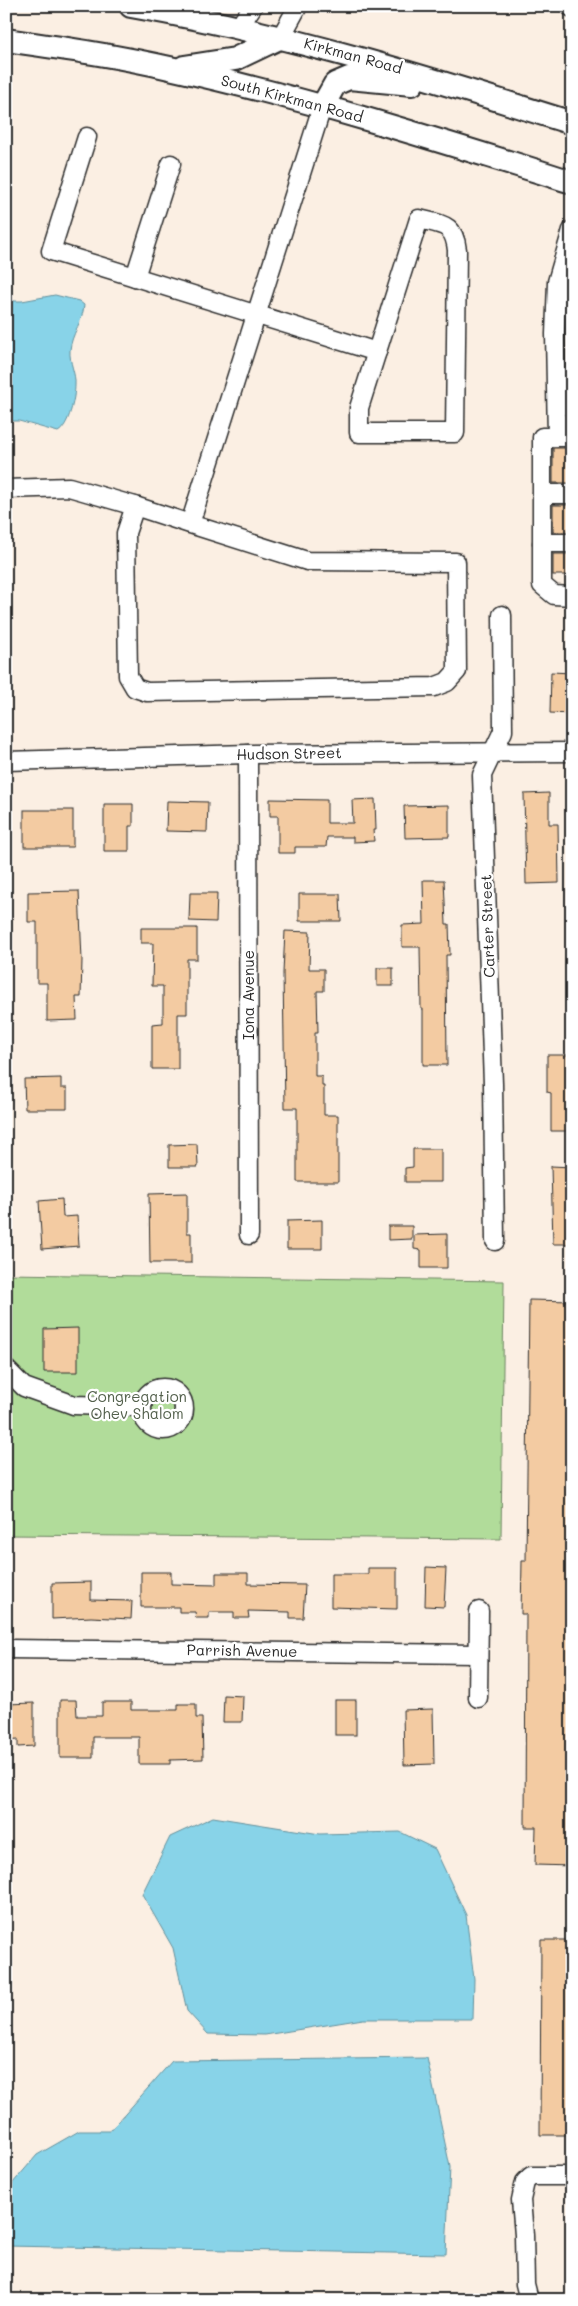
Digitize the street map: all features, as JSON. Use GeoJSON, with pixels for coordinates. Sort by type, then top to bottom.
{"type":"FeatureCollection","features":[{"type":"Feature","properties":{"kind":"main road","name":"Kirkman Road"},"geometry":{"type":"LineString","coordinates":[[131,6],[280,37],[403,70],[572,123]]}},
{"type":"Feature","properties":{"kind":"main road"},"geometry":{"type":"LineString","coordinates":[[173,68],[235,59],[280,37]]}},
{"type":"Feature","properties":{"kind":"main road","name":"South Kirkman Road"},"geometry":{"type":"LineString","coordinates":[[6,40],[173,68],[322,107],[572,182]]}},
{"type":"Feature","properties":{"kind":"main road"},"geometry":{"type":"LineString","coordinates":[[322,107],[335,84],[349,78],[401,82],[497,99]]}},
{"type":"Feature","properties":{"kind":"street"},"geometry":{"type":"LineString","coordinates":[[239,27],[254,6]]}},
{"type":"Feature","properties":{"kind":"street"},"geometry":{"type":"LineString","coordinates":[[280,37],[298,6]]}},
{"type":"Feature","properties":{"kind":"street"},"geometry":{"type":"LineString","coordinates":[[190,524],[322,107]]}},
{"type":"Feature","properties":{"kind":"street"},"geometry":{"type":"LineString","coordinates":[[87,137],[51,251],[377,352]]}},
{"type":"Feature","properties":{"kind":"street"},"geometry":{"type":"LineString","coordinates":[[135,277],[172,164]]}},
{"type":"Feature","properties":{"kind":"street"},"geometry":{"type":"LineString","coordinates":[[419,219],[448,226],[456,235],[457,250],[455,433],[359,433],[359,408],[377,352],[419,219]]}},
{"type":"Feature","properties":{"kind":"street"},"geometry":{"type":"LineString","coordinates":[[572,230],[557,282],[555,334],[564,437],[542,437],[542,585],[554,595],[572,596]]}},
{"type":"Feature","properties":{"kind":"street"},"geometry":{"type":"LineString","coordinates":[[6,489],[70,487],[135,506],[307,560],[456,562],[457,671],[447,682],[434,687],[148,692],[136,688],[128,676],[126,533],[135,506]]}},
{"type":"Feature","properties":{"kind":"street"},"geometry":{"type":"LineString","coordinates":[[542,494],[572,494]]}},
{"type":"Feature","properties":{"kind":"street"},"geometry":{"type":"LineString","coordinates":[[542,543],[572,543]]}},
{"type":"Feature","properties":{"kind":"street","name":"Carter Street"},"geometry":{"type":"LineString","coordinates":[[495,1241],[493,1084],[482,775],[503,731],[502,615]]}},
{"type":"Feature","properties":{"kind":"street","name":"Hudson Street"},"geometry":{"type":"LineString","coordinates":[[6,761],[248,754],[572,752]]}},
{"type":"Feature","properties":{"kind":"street","name":"Iona Avenue"},"geometry":{"type":"LineString","coordinates":[[248,754],[249,1235]]}},
{"type":"Feature","properties":{"kind":"street"},"geometry":{"type":"LineString","coordinates":[[6,1369],[24,1387],[74,1405],[141,1407]]}},
{"type":"Feature","properties":{"kind":"street"},"geometry":{"type":"LineString","coordinates":[[478,1698],[479,1611]]}},
{"type":"Feature","properties":{"kind":"street","name":"Parrish Avenue"},"geometry":{"type":"LineString","coordinates":[[6,1649],[478,1654]]}},
{"type":"Feature","properties":{"kind":"street"},"geometry":{"type":"LineString","coordinates":[[529,2300],[525,2284],[521,2200],[525,2182],[531,2176],[572,2176]]}},
{"type":"Feature","properties":{"kind":"green space","name":"Congregation Ohev Shalom"},"geometry":{"type":"Polygon","coordinates":[[[6,1274],[504,1281],[501,1539],[6,1535],[6,1274]]]}},
{"type":"Feature","properties":{"kind":"water"},"geometry":{"type":"Polygon","coordinates":[[[55,295],[79,301],[84,305],[82,317],[72,339],[70,350],[75,381],[73,404],[65,424],[58,432],[19,421],[6,421],[6,301],[22,301],[55,295]]]}},
{"type":"Feature","properties":{"kind":"water"},"geometry":{"type":"Polygon","coordinates":[[[213,1817],[320,1834],[400,1832],[435,1849],[466,1915],[474,1979],[473,2019],[363,2019],[265,2035],[208,2034],[187,2011],[173,1948],[142,1894],[170,1837],[213,1817]]]}},
{"type":"Feature","properties":{"kind":"water"},"geometry":{"type":"Polygon","coordinates":[[[427,2058],[450,2167],[446,2254],[6,2246],[6,2191],[37,2155],[79,2131],[110,2131],[172,2061],[427,2058]]]}},
{"type":"Feature","properties":{"kind":"building"},"geometry":{"type":"Polygon","coordinates":[[[553,448],[572,448],[572,483],[553,483],[553,448]]]}},
{"type":"Feature","properties":{"kind":"building"},"geometry":{"type":"Polygon","coordinates":[[[553,505],[572,505],[572,532],[553,532],[553,505]]]}},
{"type":"Feature","properties":{"kind":"building"},"geometry":{"type":"Polygon","coordinates":[[[553,554],[572,554],[572,575],[553,575],[553,554]]]}},
{"type":"Feature","properties":{"kind":"building"},"geometry":{"type":"Polygon","coordinates":[[[551,672],[572,673],[572,714],[550,713],[551,672]]]}},
{"type":"Feature","properties":{"kind":"building"},"geometry":{"type":"Polygon","coordinates":[[[549,793],[549,824],[558,824],[559,883],[526,884],[524,794],[549,793]]]}},
{"type":"Feature","properties":{"kind":"building"},"geometry":{"type":"Polygon","coordinates":[[[270,799],[327,800],[327,823],[353,823],[352,800],[375,799],[376,830],[373,830],[374,841],[353,842],[353,837],[327,837],[326,847],[295,847],[295,853],[278,853],[278,816],[270,816],[270,799]]]}},
{"type":"Feature","properties":{"kind":"building"},"geometry":{"type":"Polygon","coordinates":[[[167,801],[208,802],[207,832],[166,831],[167,801]]]}},
{"type":"Feature","properties":{"kind":"building"},"geometry":{"type":"Polygon","coordinates":[[[104,804],[133,804],[133,826],[129,826],[129,851],[104,851],[104,804]]]}},
{"type":"Feature","properties":{"kind":"building"},"geometry":{"type":"Polygon","coordinates":[[[449,805],[449,837],[405,838],[404,806],[449,805]]]}},
{"type":"Feature","properties":{"kind":"building"},"geometry":{"type":"Polygon","coordinates":[[[24,810],[73,810],[73,847],[24,847],[24,810]]]}},
{"type":"Feature","properties":{"kind":"building"},"geometry":{"type":"Polygon","coordinates":[[[423,880],[444,880],[446,924],[449,924],[450,955],[446,955],[447,1065],[423,1065],[420,947],[402,947],[402,925],[424,924],[423,880]]]}},
{"type":"Feature","properties":{"kind":"building"},"geometry":{"type":"Polygon","coordinates":[[[79,891],[82,960],[81,997],[76,997],[77,1020],[47,1021],[47,983],[37,983],[37,922],[28,922],[28,892],[79,891]]]}},
{"type":"Feature","properties":{"kind":"building"},"geometry":{"type":"Polygon","coordinates":[[[190,893],[217,893],[216,922],[189,921],[190,893]]]}},
{"type":"Feature","properties":{"kind":"building"},"geometry":{"type":"Polygon","coordinates":[[[299,894],[340,894],[341,921],[299,921],[299,894]]]}},
{"type":"Feature","properties":{"kind":"building"},"geometry":{"type":"Polygon","coordinates":[[[141,928],[197,928],[197,959],[187,959],[187,1014],[178,1014],[178,1069],[152,1069],[152,1024],[163,1023],[163,986],[152,986],[153,943],[141,943],[141,928]]]}},
{"type":"Feature","properties":{"kind":"building"},"geometry":{"type":"Polygon","coordinates":[[[285,931],[310,932],[309,969],[324,969],[324,991],[317,991],[318,1033],[315,1033],[315,1076],[322,1076],[324,1115],[338,1115],[338,1182],[297,1182],[297,1108],[285,1108],[283,973],[285,931]]]}},
{"type":"Feature","properties":{"kind":"building"},"geometry":{"type":"Polygon","coordinates":[[[377,968],[393,968],[393,986],[377,986],[377,968]]]}},
{"type":"Feature","properties":{"kind":"building"},"geometry":{"type":"Polygon","coordinates":[[[547,1055],[572,1055],[572,1131],[551,1131],[551,1093],[547,1092],[547,1055]]]}},
{"type":"Feature","properties":{"kind":"building"},"geometry":{"type":"Polygon","coordinates":[[[61,1078],[61,1088],[67,1088],[67,1109],[25,1109],[24,1079],[61,1078]]]}},
{"type":"Feature","properties":{"kind":"building"},"geometry":{"type":"Polygon","coordinates":[[[197,1144],[198,1167],[169,1167],[169,1145],[197,1144]]]}},
{"type":"Feature","properties":{"kind":"building"},"geometry":{"type":"Polygon","coordinates":[[[413,1149],[441,1149],[441,1182],[405,1182],[405,1168],[413,1167],[413,1149]]]}},
{"type":"Feature","properties":{"kind":"building"},"geometry":{"type":"Polygon","coordinates":[[[551,1166],[572,1167],[572,1244],[553,1244],[551,1166]]]}},
{"type":"Feature","properties":{"kind":"building"},"geometry":{"type":"Polygon","coordinates":[[[187,1193],[187,1233],[191,1233],[191,1263],[150,1263],[149,1194],[187,1193]]]}},
{"type":"Feature","properties":{"kind":"building"},"geometry":{"type":"Polygon","coordinates":[[[62,1199],[63,1217],[77,1216],[79,1246],[42,1249],[39,1201],[62,1199]]]}},
{"type":"Feature","properties":{"kind":"building"},"geometry":{"type":"Polygon","coordinates":[[[322,1220],[322,1249],[287,1249],[287,1221],[322,1220]]]}},
{"type":"Feature","properties":{"kind":"building"},"geometry":{"type":"Polygon","coordinates":[[[388,1226],[412,1226],[412,1239],[388,1240],[388,1226]]]}},
{"type":"Feature","properties":{"kind":"building"},"geometry":{"type":"Polygon","coordinates":[[[447,1234],[447,1268],[421,1268],[421,1250],[414,1249],[414,1235],[447,1234]]]}},
{"type":"Feature","properties":{"kind":"building"},"geometry":{"type":"Polygon","coordinates":[[[529,1300],[572,1301],[572,1866],[535,1865],[536,1827],[525,1827],[526,1614],[521,1614],[522,1561],[526,1561],[529,1300]]]}},
{"type":"Feature","properties":{"kind":"building"},"geometry":{"type":"Polygon","coordinates":[[[78,1328],[78,1372],[44,1372],[44,1329],[78,1328]]]}},
{"type":"Feature","properties":{"kind":"building"},"geometry":{"type":"Polygon","coordinates":[[[426,1567],[446,1568],[444,1607],[425,1606],[426,1567]]]}},
{"type":"Feature","properties":{"kind":"building"},"geometry":{"type":"Polygon","coordinates":[[[368,1568],[397,1568],[397,1609],[331,1607],[331,1574],[368,1574],[368,1568]]]}},
{"type":"Feature","properties":{"kind":"building"},"geometry":{"type":"Polygon","coordinates":[[[141,1572],[171,1572],[171,1584],[216,1585],[216,1573],[248,1573],[248,1584],[305,1585],[303,1618],[290,1618],[290,1612],[248,1611],[249,1618],[234,1618],[234,1612],[209,1612],[209,1618],[196,1618],[195,1612],[179,1612],[179,1607],[141,1607],[141,1572]]]}},
{"type":"Feature","properties":{"kind":"building"},"geometry":{"type":"Polygon","coordinates":[[[91,1582],[91,1600],[132,1601],[131,1619],[91,1617],[52,1619],[52,1583],[91,1582]]]}},
{"type":"Feature","properties":{"kind":"building"},"geometry":{"type":"Polygon","coordinates":[[[224,1695],[243,1696],[242,1722],[223,1722],[224,1695]]]}},
{"type":"Feature","properties":{"kind":"building"},"geometry":{"type":"Polygon","coordinates":[[[60,1700],[76,1700],[77,1716],[102,1716],[102,1702],[131,1702],[131,1710],[178,1710],[178,1704],[196,1704],[196,1718],[202,1718],[203,1759],[170,1760],[170,1764],[139,1764],[139,1737],[93,1737],[93,1758],[60,1758],[60,1700]]]}},
{"type":"Feature","properties":{"kind":"building"},"geometry":{"type":"Polygon","coordinates":[[[335,1700],[356,1700],[356,1735],[335,1735],[335,1700]]]}},
{"type":"Feature","properties":{"kind":"building"},"geometry":{"type":"Polygon","coordinates":[[[34,1703],[34,1746],[18,1747],[18,1739],[6,1740],[6,1704],[34,1703]]]}},
{"type":"Feature","properties":{"kind":"building"},"geometry":{"type":"Polygon","coordinates":[[[433,1709],[434,1764],[404,1765],[403,1710],[433,1709]]]}},
{"type":"Feature","properties":{"kind":"building"},"geometry":{"type":"Polygon","coordinates":[[[541,1940],[572,1940],[572,2135],[540,2135],[541,1940]]]}}]}
